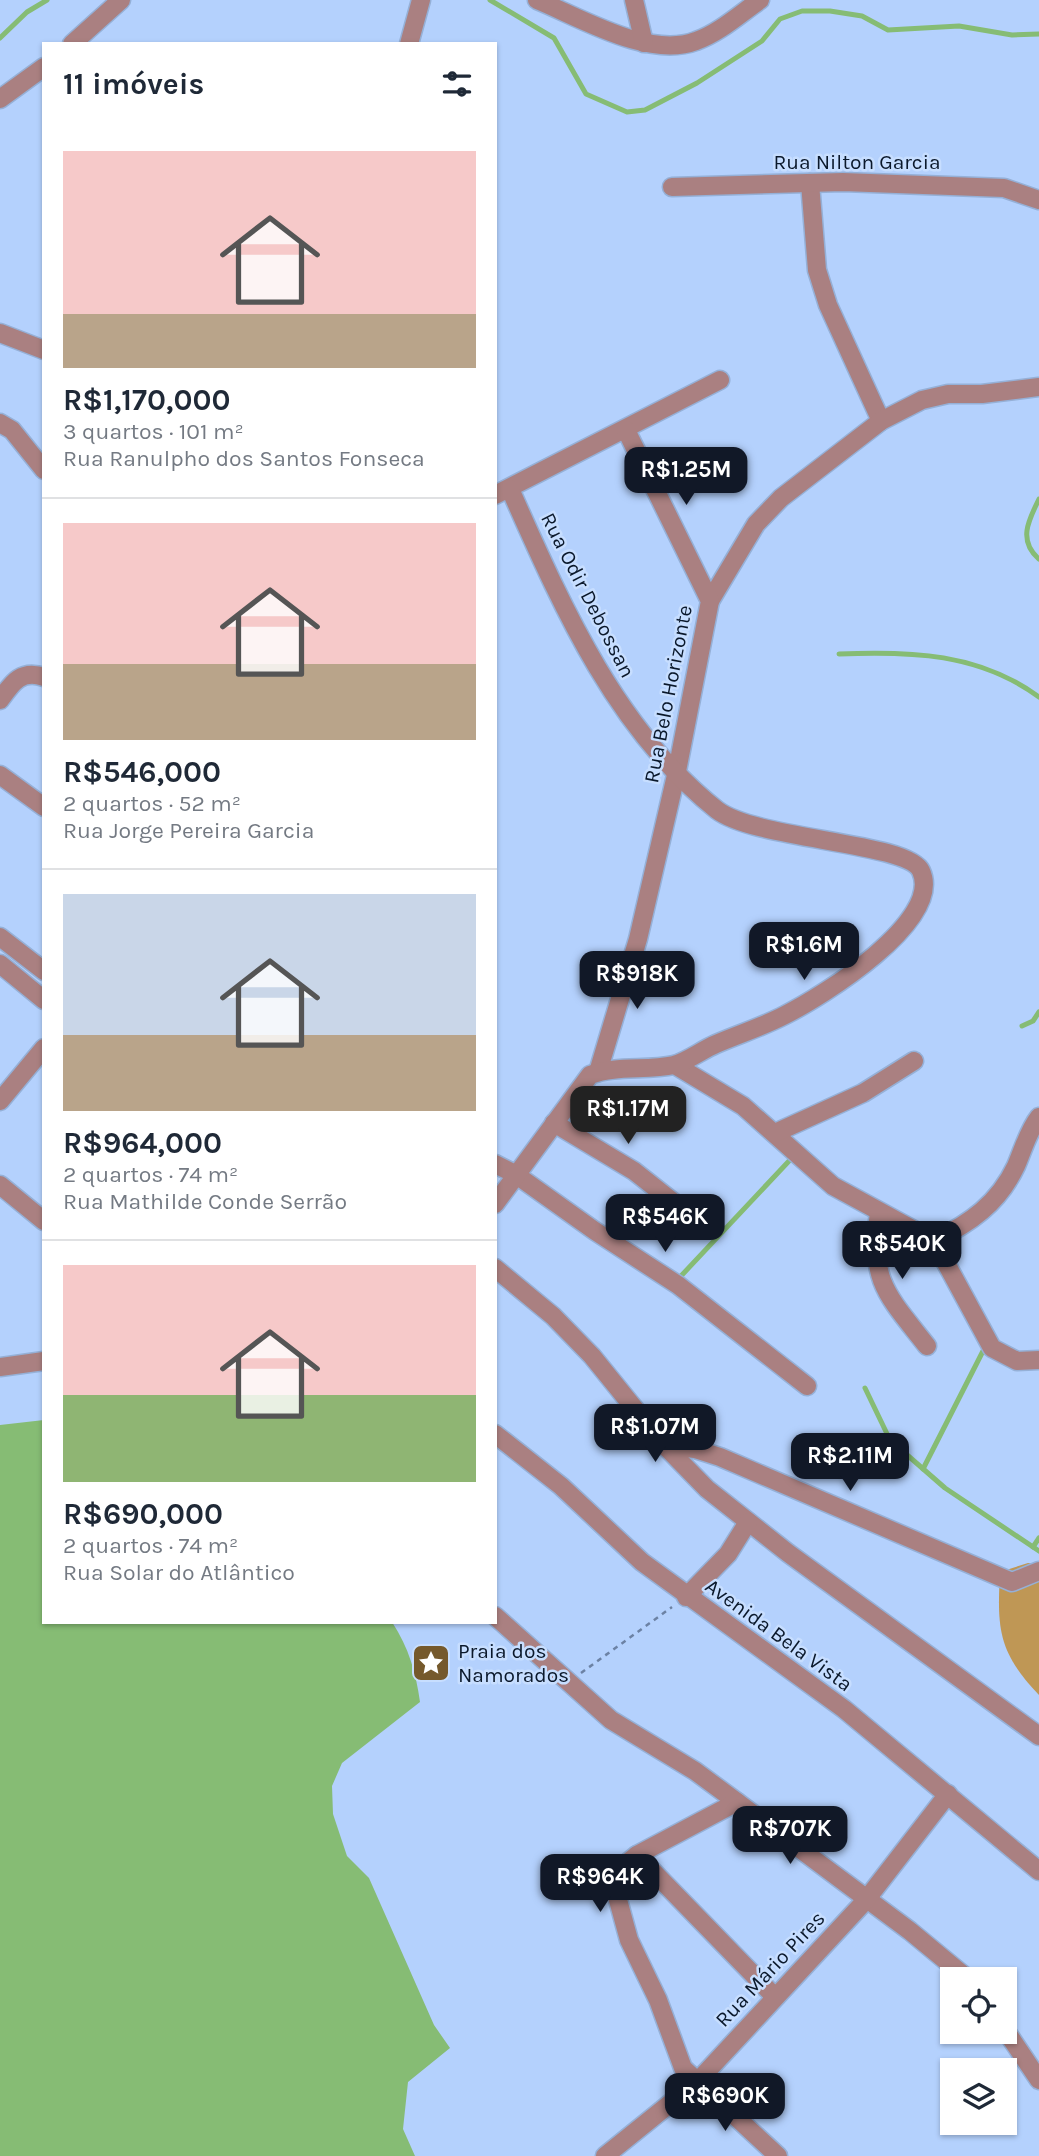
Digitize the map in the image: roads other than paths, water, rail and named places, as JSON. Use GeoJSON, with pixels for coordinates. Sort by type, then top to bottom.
{"type":"FeatureCollection","features":[{"type":"Feature","properties":{"kind":"street"},"geometry":{"type":"LineString","coordinates":[[74,42],[121,0]]}},
{"type":"Feature","properties":{"kind":"street"},"geometry":{"type":"LineString","coordinates":[[410,42],[421,0]]}},
{"type":"Feature","properties":{"kind":"street"},"geometry":{"type":"LineString","coordinates":[[537,0],[644,43],[668,47],[698,41],[760,0]]}},
{"type":"Feature","properties":{"kind":"street"},"geometry":{"type":"LineString","coordinates":[[634,0],[644,43]]}},
{"type":"Feature","properties":{"kind":"street"},"geometry":{"type":"LineString","coordinates":[[0,99],[42,68]]}},
{"type":"Feature","properties":{"kind":"street"},"geometry":{"type":"LineString","coordinates":[[810,183],[817,270],[828,305],[881,421]]}},
{"type":"Feature","properties":{"kind":"street","name":"Rua Nilton Garcia"},"geometry":{"type":"LineString","coordinates":[[672,187],[810,183],[1004,188],[1039,200]]}},
{"type":"Feature","properties":{"kind":"street"},"geometry":{"type":"LineString","coordinates":[[0,333],[42,349]]}},
{"type":"Feature","properties":{"kind":"street"},"geometry":{"type":"LineString","coordinates":[[503,492],[720,380]]}},
{"type":"Feature","properties":{"kind":"street"},"geometry":{"type":"LineString","coordinates":[[710,601],[756,524],[773,506],[881,421],[922,400],[948,394],[1039,387]]}},
{"type":"Feature","properties":{"kind":"street"},"geometry":{"type":"LineString","coordinates":[[0,423],[12,430],[42,468]]}},
{"type":"Feature","properties":{"kind":"street","name":"Rua Belo Horizonte"},"geometry":{"type":"LineString","coordinates":[[598,1072],[638,939],[677,771],[710,601],[626,430]]}},
{"type":"Feature","properties":{"kind":"street","name":"Rua Odir Debossan"},"geometry":{"type":"LineString","coordinates":[[503,492],[605,682],[650,746],[719,812],[761,829],[882,850],[918,865],[925,886],[921,902],[909,923],[893,939],[810,1001],[675,1065]]}},
{"type":"Feature","properties":{"kind":"street"},"geometry":{"type":"LineString","coordinates":[[0,700],[13,682],[31,673],[42,676]]}},
{"type":"Feature","properties":{"kind":"street"},"geometry":{"type":"LineString","coordinates":[[0,775],[42,806]]}},
{"type":"Feature","properties":{"kind":"street"},"geometry":{"type":"LineString","coordinates":[[0,937],[42,969]]}},
{"type":"Feature","properties":{"kind":"street"},"geometry":{"type":"LineString","coordinates":[[0,964],[42,998]]}},
{"type":"Feature","properties":{"kind":"street"},"geometry":{"type":"LineString","coordinates":[[0,1101],[42,1050]]}},
{"type":"Feature","properties":{"kind":"street"},"geometry":{"type":"LineString","coordinates":[[775,1133],[863,1093],[914,1061]]}},
{"type":"Feature","properties":{"kind":"street"},"geometry":{"type":"LineString","coordinates":[[497,1201],[583,1081],[598,1072],[675,1065],[743,1106],[834,1186],[879,1213],[913,1227],[934,1241],[992,1349],[1017,1361],[1039,1360]]}},
{"type":"Feature","properties":{"kind":"street"},"geometry":{"type":"LineString","coordinates":[[934,1241],[965,1226],[992,1204],[1012,1175],[1039,1117]]}},
{"type":"Feature","properties":{"kind":"street"},"geometry":{"type":"LineString","coordinates":[[554,1123],[634,1171],[677,1205]]}},
{"type":"Feature","properties":{"kind":"street"},"geometry":{"type":"LineString","coordinates":[[497,1165],[515,1174],[594,1231],[678,1285],[807,1387]]}},
{"type":"Feature","properties":{"kind":"street"},"geometry":{"type":"LineString","coordinates":[[0,1185],[42,1219]]}},
{"type":"Feature","properties":{"kind":"street"},"geometry":{"type":"LineString","coordinates":[[879,1213],[874,1243],[880,1278],[886,1294],[927,1346]]}},
{"type":"Feature","properties":{"kind":"street"},"geometry":{"type":"LineString","coordinates":[[497,1270],[553,1316],[592,1356],[664,1445],[707,1489],[860,1606],[1039,1736]]}},
{"type":"Feature","properties":{"kind":"street"},"geometry":{"type":"LineString","coordinates":[[0,1367],[42,1361]]}},
{"type":"Feature","properties":{"kind":"street","name":"Avenida Bela Vista"},"geometry":{"type":"LineString","coordinates":[[497,1436],[561,1486],[642,1562],[686,1597],[844,1709],[1039,1871]]}},
{"type":"Feature","properties":{"kind":"street"},"geometry":{"type":"LineString","coordinates":[[664,1445],[695,1449],[720,1457],[765,1479],[1012,1582],[1039,1571]]}},
{"type":"Feature","properties":{"kind":"street"},"geometry":{"type":"LineString","coordinates":[[686,1597],[728,1554],[748,1522]]}},
{"type":"Feature","properties":{"kind":"street"},"geometry":{"type":"LineString","coordinates":[[497,1618],[611,1720],[695,1771],[910,1930],[954,1967]]}},
{"type":"Feature","properties":{"kind":"street","name":"Rua Mário Pires"},"geometry":{"type":"LineString","coordinates":[[616,2153],[698,2081],[774,1996],[866,1900],[948,1794]]}},
{"type":"Feature","properties":{"kind":"street"},"geometry":{"type":"LineString","coordinates":[[737,1802],[637,1855],[621,1868],[615,1880],[619,1909],[629,1940],[658,2000],[683,2068],[778,2156]]}},
{"type":"Feature","properties":{"kind":"street"},"geometry":{"type":"LineString","coordinates":[[637,1855],[774,1996]]}},
{"type":"Feature","properties":{"kind":"street"},"geometry":{"type":"LineString","coordinates":[[1015,2044],[1039,2080]]}},
{"type":"Feature","properties":{"kind":"waterway"},"geometry":{"type":"LineString","coordinates":[[0,38],[27,12],[47,0]]}},
{"type":"Feature","properties":{"kind":"waterway"},"geometry":{"type":"LineString","coordinates":[[490,0],[554,38],[586,94],[627,112],[645,110],[697,83],[762,41],[780,19],[802,11],[830,11],[862,16],[888,30],[959,26],[1012,35],[1039,34]]}},
{"type":"Feature","properties":{"kind":"waterway"},"geometry":{"type":"LineString","coordinates":[[1039,499],[1027,530],[1029,545],[1039,559]]}},
{"type":"Feature","properties":{"kind":"waterway"},"geometry":{"type":"LineString","coordinates":[[839,654],[892,653],[968,663],[1016,682],[1039,697]]}},
{"type":"Feature","properties":{"kind":"waterway"},"geometry":{"type":"LineString","coordinates":[[1022,1026],[1033,1021],[1039,1012]]}},
{"type":"Feature","properties":{"kind":"waterway"},"geometry":{"type":"LineString","coordinates":[[681,1276],[789,1161]]}},
{"type":"Feature","properties":{"kind":"waterway"},"geometry":{"type":"LineString","coordinates":[[923,1469],[983,1351]]}},
{"type":"Feature","properties":{"kind":"waterway"},"geometry":{"type":"LineString","coordinates":[[865,1388],[890,1440],[945,1488],[1039,1551]]}},
{"type":"Feature","properties":{"kind":"waterway"},"geometry":{"type":"LineString","coordinates":[[1033,1547],[1039,1538]]}},
{"type":"Feature","properties":{"kind":"place","name":"Praia dos Namorados"},"geometry":{"type":"Point","coordinates":[431,1663]}}]}
